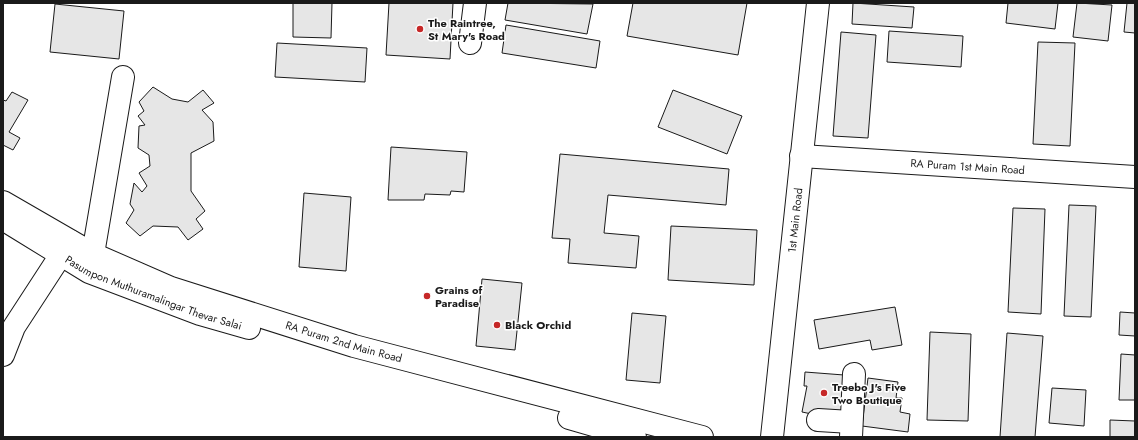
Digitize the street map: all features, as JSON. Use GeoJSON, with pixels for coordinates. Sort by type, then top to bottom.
{"type":"FeatureCollection","features":[{"type":"Feature","properties":{"kind":"main road"},"geometry":{"type":"LineString","coordinates":[[470,43],[475,3]]}},
{"type":"Feature","properties":{"kind":"main road","name":"1st Main Road"},"geometry":{"type":"LineString","coordinates":[[772,437],[818,3]]}},
{"type":"Feature","properties":{"kind":"main road"},"geometry":{"type":"LineString","coordinates":[[93,254],[123,77]]}},
{"type":"Feature","properties":{"kind":"main road","name":"RA Puram 1st Main Road"},"geometry":{"type":"LineString","coordinates":[[801,156],[1135,177]]}},
{"type":"Feature","properties":{"kind":"main road","name":"RA Puram 2nd Main Road"},"geometry":{"type":"LineString","coordinates":[[3,202],[66,248],[93,254],[171,288],[347,343],[702,437]]}},
{"type":"Feature","properties":{"kind":"main road","name":"Pasumpon Muthuramalingar Thevar Salai"},"geometry":{"type":"LineString","coordinates":[[3,219],[66,248],[90,272],[200,314],[402,369],[635,437]]}},
{"type":"Feature","properties":{"kind":"main road"},"geometry":{"type":"LineString","coordinates":[[3,355],[8,325],[66,248]]}},
{"type":"Feature","properties":{"kind":"main road"},"geometry":{"type":"LineString","coordinates":[[818,420],[851,429],[854,374]]}},
{"type":"Feature","properties":{"kind":"building"},"geometry":{"type":"Polygon","coordinates":[[[293,3],[332,3],[331,38],[293,37],[293,3]]]}},
{"type":"Feature","properties":{"kind":"building","name":"The Raintree, St Mary's Road"},"geometry":{"type":"Polygon","coordinates":[[[389,3],[453,3],[450,59],[386,55],[389,3]]]}},
{"type":"Feature","properties":{"kind":"building"},"geometry":{"type":"Polygon","coordinates":[[[508,3],[593,4],[587,34],[505,20],[508,3]]]}},
{"type":"Feature","properties":{"kind":"building"},"geometry":{"type":"Polygon","coordinates":[[[633,3],[747,3],[738,55],[627,36],[633,3]]]}},
{"type":"Feature","properties":{"kind":"building"},"geometry":{"type":"Polygon","coordinates":[[[853,3],[914,7],[912,28],[852,24],[853,3]]]}},
{"type":"Feature","properties":{"kind":"building"},"geometry":{"type":"Polygon","coordinates":[[[1008,3],[1058,3],[1055,29],[1006,23],[1008,3]]]}},
{"type":"Feature","properties":{"kind":"building"},"geometry":{"type":"Polygon","coordinates":[[[1077,3],[1112,5],[1108,41],[1073,37],[1077,3]]]}},
{"type":"Feature","properties":{"kind":"building"},"geometry":{"type":"Polygon","coordinates":[[[1127,3],[1135,3],[1135,33],[1124,32],[1127,3]]]}},
{"type":"Feature","properties":{"kind":"building"},"geometry":{"type":"Polygon","coordinates":[[[55,4],[124,11],[119,59],[50,52],[55,4]]]}},
{"type":"Feature","properties":{"kind":"building"},"geometry":{"type":"Polygon","coordinates":[[[506,25],[600,41],[596,68],[502,53],[506,25]]]}},
{"type":"Feature","properties":{"kind":"building"},"geometry":{"type":"Polygon","coordinates":[[[889,31],[963,36],[961,67],[887,62],[889,31]]]}},
{"type":"Feature","properties":{"kind":"building"},"geometry":{"type":"Polygon","coordinates":[[[841,32],[876,35],[868,138],[833,136],[841,32]]]}},
{"type":"Feature","properties":{"kind":"building"},"geometry":{"type":"Polygon","coordinates":[[[1038,42],[1075,43],[1070,146],[1033,144],[1038,42]]]}},
{"type":"Feature","properties":{"kind":"building"},"geometry":{"type":"Polygon","coordinates":[[[277,43],[367,48],[365,82],[275,77],[277,43]]]}},
{"type":"Feature","properties":{"kind":"building"},"geometry":{"type":"Polygon","coordinates":[[[153,87],[172,99],[188,102],[203,90],[214,103],[202,110],[213,122],[214,141],[191,153],[191,191],[205,211],[196,219],[203,229],[188,240],[178,227],[153,226],[140,236],[126,223],[134,210],[130,204],[134,183],[142,192],[147,186],[139,173],[150,166],[149,155],[138,148],[139,126],[145,125],[138,116],[144,111],[139,102],[153,87]]]}},
{"type":"Feature","properties":{"kind":"building"},"geometry":{"type":"Polygon","coordinates":[[[673,90],[742,116],[727,154],[658,127],[673,90]]]}},
{"type":"Feature","properties":{"kind":"building"},"geometry":{"type":"Polygon","coordinates":[[[12,92],[28,100],[9,132],[20,138],[13,150],[3,145],[3,100],[6,101],[12,92]]]}},
{"type":"Feature","properties":{"kind":"building"},"geometry":{"type":"Polygon","coordinates":[[[391,147],[467,152],[464,192],[451,191],[450,195],[425,194],[424,200],[388,200],[391,147]]]}},
{"type":"Feature","properties":{"kind":"building"},"geometry":{"type":"Polygon","coordinates":[[[560,154],[729,169],[726,205],[608,195],[604,233],[639,236],[636,268],[568,263],[570,239],[552,238],[560,154]]]}},
{"type":"Feature","properties":{"kind":"building"},"geometry":{"type":"Polygon","coordinates":[[[304,193],[351,197],[346,271],[299,267],[304,193]]]}},
{"type":"Feature","properties":{"kind":"building"},"geometry":{"type":"Polygon","coordinates":[[[1069,205],[1096,206],[1091,317],[1064,316],[1069,205]]]}},
{"type":"Feature","properties":{"kind":"building"},"geometry":{"type":"Polygon","coordinates":[[[1013,208],[1045,209],[1041,314],[1008,312],[1013,208]]]}},
{"type":"Feature","properties":{"kind":"building"},"geometry":{"type":"Polygon","coordinates":[[[671,226],[757,230],[754,285],[668,280],[671,226]]]}},
{"type":"Feature","properties":{"kind":"building"},"geometry":{"type":"Polygon","coordinates":[[[482,279],[522,283],[515,350],[476,346],[482,279]]]}},
{"type":"Feature","properties":{"kind":"building"},"geometry":{"type":"Polygon","coordinates":[[[895,307],[902,345],[872,350],[870,340],[819,349],[814,320],[895,307]]]}},
{"type":"Feature","properties":{"kind":"building"},"geometry":{"type":"Polygon","coordinates":[[[1120,312],[1135,313],[1135,336],[1119,335],[1120,312]]]}},
{"type":"Feature","properties":{"kind":"building"},"geometry":{"type":"Polygon","coordinates":[[[632,313],[666,316],[660,383],[626,380],[632,313]]]}},
{"type":"Feature","properties":{"kind":"building"},"geometry":{"type":"Polygon","coordinates":[[[930,332],[971,334],[968,421],[927,420],[930,332]]]}},
{"type":"Feature","properties":{"kind":"building"},"geometry":{"type":"Polygon","coordinates":[[[1007,333],[1043,336],[1035,437],[1000,437],[1007,333]]]}},
{"type":"Feature","properties":{"kind":"building"},"geometry":{"type":"Polygon","coordinates":[[[1121,354],[1135,355],[1135,400],[1119,400],[1121,354]]]}},
{"type":"Feature","properties":{"kind":"building","name":"Treebo J's Five Two Boutique"},"geometry":{"type":"Polygon","coordinates":[[[805,372],[844,375],[841,420],[802,412],[807,386],[804,386],[805,372]]]}},
{"type":"Feature","properties":{"kind":"building"},"geometry":{"type":"Polygon","coordinates":[[[868,378],[898,382],[896,398],[902,398],[900,412],[910,414],[908,432],[862,426],[868,378]]]}},
{"type":"Feature","properties":{"kind":"building"},"geometry":{"type":"Polygon","coordinates":[[[1052,388],[1086,390],[1084,426],[1049,423],[1052,388]]]}},
{"type":"Feature","properties":{"kind":"building"},"geometry":{"type":"Polygon","coordinates":[[[1110,420],[1135,421],[1135,437],[1110,437],[1110,420]]]}},
{"type":"Feature","properties":{"kind":"place","name":"The Raintree, St Mary's Road"},"geometry":{"type":"Point","coordinates":[420,29]}},
{"type":"Feature","properties":{"kind":"place","name":"Grains of Paradise"},"geometry":{"type":"Point","coordinates":[427,296]}},
{"type":"Feature","properties":{"kind":"place","name":"Black Orchid"},"geometry":{"type":"Point","coordinates":[497,325]}},
{"type":"Feature","properties":{"kind":"place","name":"Treebo J's Five Two Boutique"},"geometry":{"type":"Point","coordinates":[824,393]}}]}
